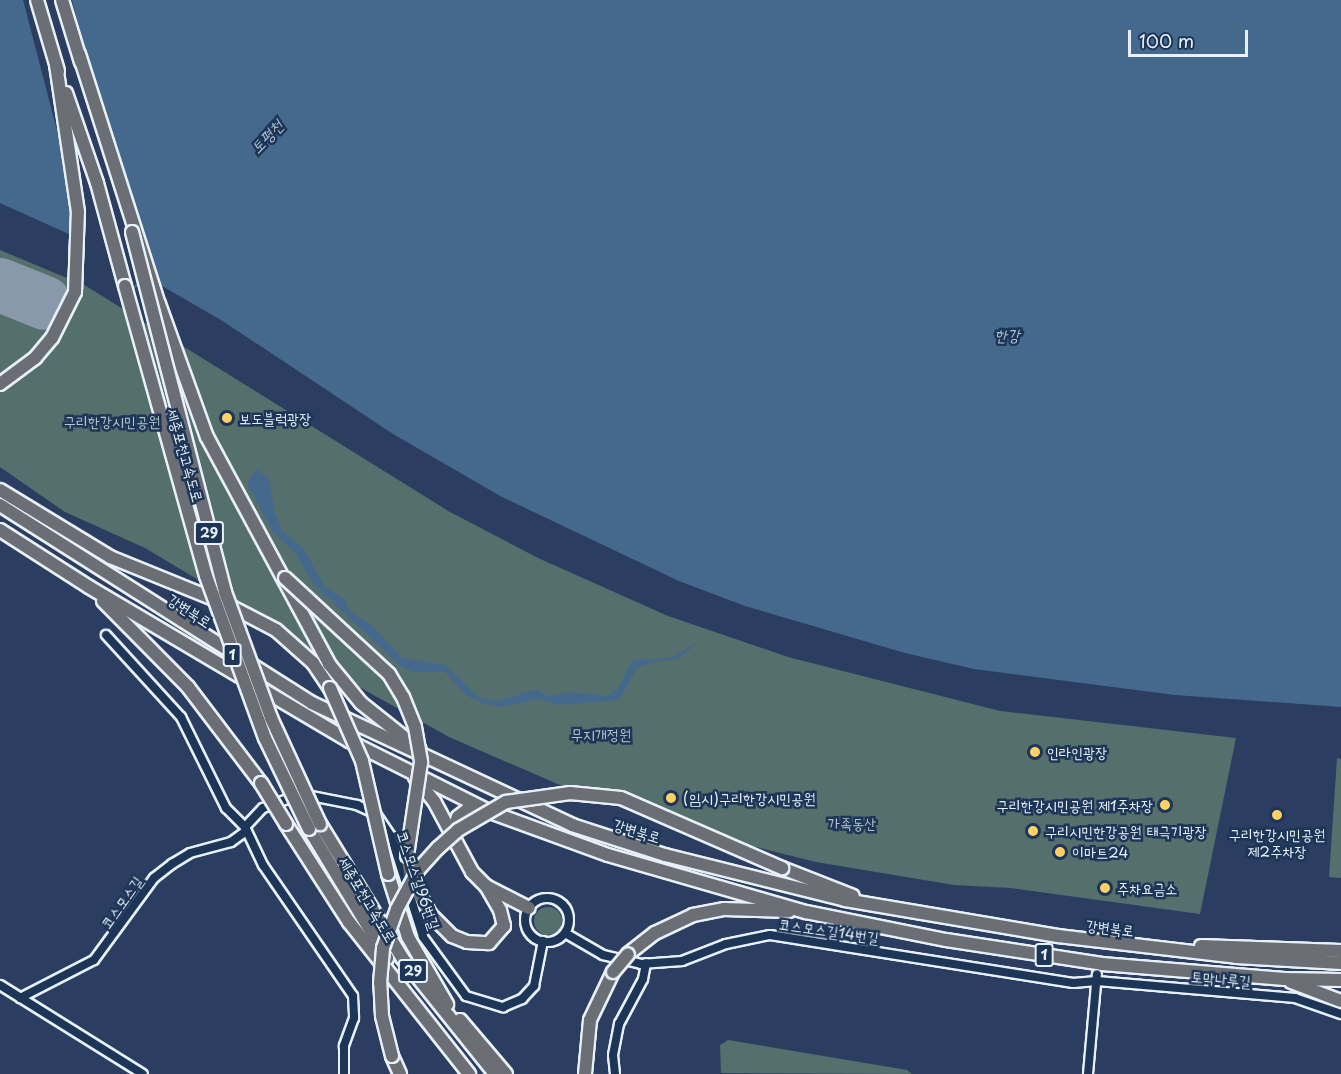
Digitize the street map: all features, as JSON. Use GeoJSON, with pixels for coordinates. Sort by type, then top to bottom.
{"type":"FeatureCollection","features":[{"type":"Feature","properties":{"kind":"highway","name":"세종포천고속도로"},"geometry":{"type":"LineString","coordinates":[[37,0],[56,65],[97,183],[206,576],[265,738],[385,956],[479,1074]]}},
{"type":"Feature","properties":{"kind":"highway","name":"세종포천고속도로"},"geometry":{"type":"LineString","coordinates":[[62,0],[132,232],[225,592],[314,826],[403,959],[495,1074]]}},
{"type":"Feature","properties":{"kind":"highway"},"geometry":{"type":"LineString","coordinates":[[78,54],[159,304],[207,437],[285,578],[329,664],[361,703],[436,764]]}},
{"type":"Feature","properties":{"kind":"highway"},"geometry":{"type":"LineString","coordinates":[[0,384],[35,358],[52,338],[75,292],[78,212],[56,65]]}},
{"type":"Feature","properties":{"kind":"highway"},"geometry":{"type":"LineString","coordinates":[[0,490],[110,557],[252,616],[276,630],[313,663],[330,688],[362,761],[388,874],[408,937],[427,974],[451,1010],[506,1074]]}},
{"type":"Feature","properties":{"kind":"highway","name":"강변북로"},"geometry":{"type":"LineString","coordinates":[[0,505],[268,678],[336,716],[533,810],[602,835],[780,886],[877,905],[1149,947],[1341,963]]}},
{"type":"Feature","properties":{"kind":"highway","name":"강변북로"},"geometry":{"type":"LineString","coordinates":[[0,530],[89,587],[290,708],[493,813],[608,855],[806,912],[946,940],[1102,964],[1284,979],[1341,980]]}},
{"type":"Feature","properties":{"kind":"highway"},"geometry":{"type":"LineString","coordinates":[[285,578],[389,674],[403,697],[415,727],[421,762],[406,856],[412,881],[431,915],[447,932],[467,942],[489,943],[504,926],[500,910],[486,886],[472,872],[451,838],[434,801],[413,773]]}},
{"type":"Feature","properties":{"kind":"highway"},"geometry":{"type":"LineString","coordinates":[[89,587],[188,687],[261,783],[349,922],[469,1074]]}},
{"type":"Feature","properties":{"kind":"highway"},"geometry":{"type":"LineString","coordinates":[[400,1074],[392,1056],[382,1016],[380,983],[383,948],[396,909],[418,870],[438,848],[458,830],[506,802],[570,792],[621,798],[673,817],[782,868],[877,905]]}},
{"type":"Feature","properties":{"kind":"highway"},"geometry":{"type":"LineString","coordinates":[[451,838],[453,824],[467,810],[493,813]]}},
{"type":"Feature","properties":{"kind":"highway"},"geometry":{"type":"LineString","coordinates":[[486,886],[529,908]]}},
{"type":"Feature","properties":{"kind":"highway"},"geometry":{"type":"LineString","coordinates":[[585,1074],[590,1020],[612,972],[628,954],[666,926],[707,912],[741,908],[806,912]]}},
{"type":"Feature","properties":{"kind":"highway"},"geometry":{"type":"LineString","coordinates":[[1149,947],[1236,946],[1341,951]]}},
{"type":"Feature","properties":{"kind":"highway"},"geometry":{"type":"LineString","coordinates":[[1284,979],[1341,1001]]}},
{"type":"Feature","properties":{"kind":"street"},"geometry":{"type":"LineString","coordinates":[[106,635],[181,717],[213,786],[226,808],[245,827],[263,865],[353,996],[354,1018],[344,1046],[344,1074]]}},
{"type":"Feature","properties":{"kind":"street","name":"코스모스길96번길"},"geometry":{"type":"LineString","coordinates":[[245,827],[271,803],[301,794],[357,805],[376,814],[391,836],[423,937],[466,996],[482,1003],[503,1007],[522,999],[534,986],[543,941]]}},
{"type":"Feature","properties":{"kind":"street","name":"코스모스길"},"geometry":{"type":"LineString","coordinates":[[20,998],[94,960],[153,878],[190,853],[231,842],[245,832],[245,827]]}},
{"type":"Feature","properties":{"kind":"street"},"geometry":{"type":"LineString","coordinates":[[544,899],[562,904],[569,921],[565,933],[555,940],[543,941],[527,928],[529,908],[544,899]]}},
{"type":"Feature","properties":{"kind":"street","name":"코스모스길14번길"},"geometry":{"type":"LineString","coordinates":[[565,933],[603,955],[646,963],[682,962],[726,944],[770,935],[1073,983],[1097,977]]}},
{"type":"Feature","properties":{"kind":"street"},"geometry":{"type":"LineString","coordinates":[[615,1074],[618,1024],[643,979],[646,963]]}},
{"type":"Feature","properties":{"kind":"street"},"geometry":{"type":"LineString","coordinates":[[1088,1074],[1097,977]]}},
{"type":"Feature","properties":{"kind":"street","name":"토막나루길"},"geometry":{"type":"LineString","coordinates":[[1097,977],[1295,998],[1341,1014]]}},
{"type":"Feature","properties":{"kind":"street"},"geometry":{"type":"LineString","coordinates":[[1,986],[143,1074]]}},
{"type":"Feature","properties":{"kind":"green space","name":"구리한강시민공원"},"geometry":{"type":"Polygon","coordinates":[[[0,250],[86,286],[450,512],[538,558],[668,616],[788,657],[1000,711],[1236,738],[1200,914],[1010,888],[954,885],[816,862],[703,834],[583,795],[449,737],[316,663],[272,624],[145,548],[65,512],[0,467],[0,250]]]}},
{"type":"Feature","properties":{"kind":"green space"},"geometry":{"type":"Polygon","coordinates":[[[1337,758],[1341,759],[1341,878],[1329,877],[1337,758]]]}},
{"type":"Feature","properties":{"kind":"green space"},"geometry":{"type":"Polygon","coordinates":[[[548,907],[558,911],[562,921],[558,931],[548,935],[538,931],[534,921],[538,911],[548,907]]]}},
{"type":"Feature","properties":{"kind":"green space"},"geometry":{"type":"Polygon","coordinates":[[[728,1040],[907,1070],[912,1074],[721,1073],[720,1045],[728,1040]]]}},
{"type":"Feature","properties":{"kind":"water","name":"한강"},"geometry":{"type":"Polygon","coordinates":[[[0,0],[1341,0],[1341,707],[1175,695],[974,669],[905,653],[745,606],[679,581],[502,497],[393,434],[221,320],[82,240],[0,203],[0,0]]]}},
{"type":"Feature","properties":{"kind":"water"},"geometry":{"type":"Polygon","coordinates":[[[256,469],[269,479],[275,514],[283,532],[303,548],[325,587],[344,599],[351,612],[371,625],[402,658],[445,665],[480,698],[498,701],[537,689],[548,697],[568,692],[608,696],[619,687],[632,660],[671,658],[700,641],[678,659],[652,662],[637,668],[619,700],[557,705],[538,699],[501,707],[481,703],[466,695],[445,672],[414,672],[400,666],[314,585],[294,551],[274,534],[247,483],[256,469]]]}},
{"type":"Feature","properties":{"kind":"pier"},"geometry":{"type":"Polygon","coordinates":[[[23,0],[72,0],[133,239],[148,281],[80,243],[60,142],[23,0]]]}},
{"type":"Feature","properties":{"kind":"waterway","name":"토평천"},"geometry":{"type":"LineString","coordinates":[[133,289],[139,282]]}},
{"type":"Feature","properties":{"kind":"runway"},"geometry":{"type":"LineString","coordinates":[[0,285],[45,303]]}},
{"type":"Feature","properties":{"kind":"place","name":"보도블럭광장"},"geometry":{"type":"Point","coordinates":[227,418]}},
{"type":"Feature","properties":{"kind":"place","name":"인라인광장"},"geometry":{"type":"Point","coordinates":[1035,752]}},
{"type":"Feature","properties":{"kind":"place","name":"(임시)구리한강시민공원"},"geometry":{"type":"Point","coordinates":[671,798]}},
{"type":"Feature","properties":{"kind":"place","name":"구리한강시민공원 제1주차장"},"geometry":{"type":"Point","coordinates":[1165,805]}},
{"type":"Feature","properties":{"kind":"place","name":"구리한강시민공원 제2주차장"},"geometry":{"type":"Point","coordinates":[1277,815]}},
{"type":"Feature","properties":{"kind":"place","name":"구리시민한강공원 태극기광장"},"geometry":{"type":"Point","coordinates":[1033,831]}},
{"type":"Feature","properties":{"kind":"place","name":"이마트24"},"geometry":{"type":"Point","coordinates":[1060,852]}},
{"type":"Feature","properties":{"kind":"place","name":"주차요금소"},"geometry":{"type":"Point","coordinates":[1105,888]}},
{"type":"Feature","properties":{"kind":"park label","name":"무지개정원"},"geometry":{"type":"Point","coordinates":[601,734]}},
{"type":"Feature","properties":{"kind":"park label","name":"가족동산"},"geometry":{"type":"Point","coordinates":[852,823]}}]}
